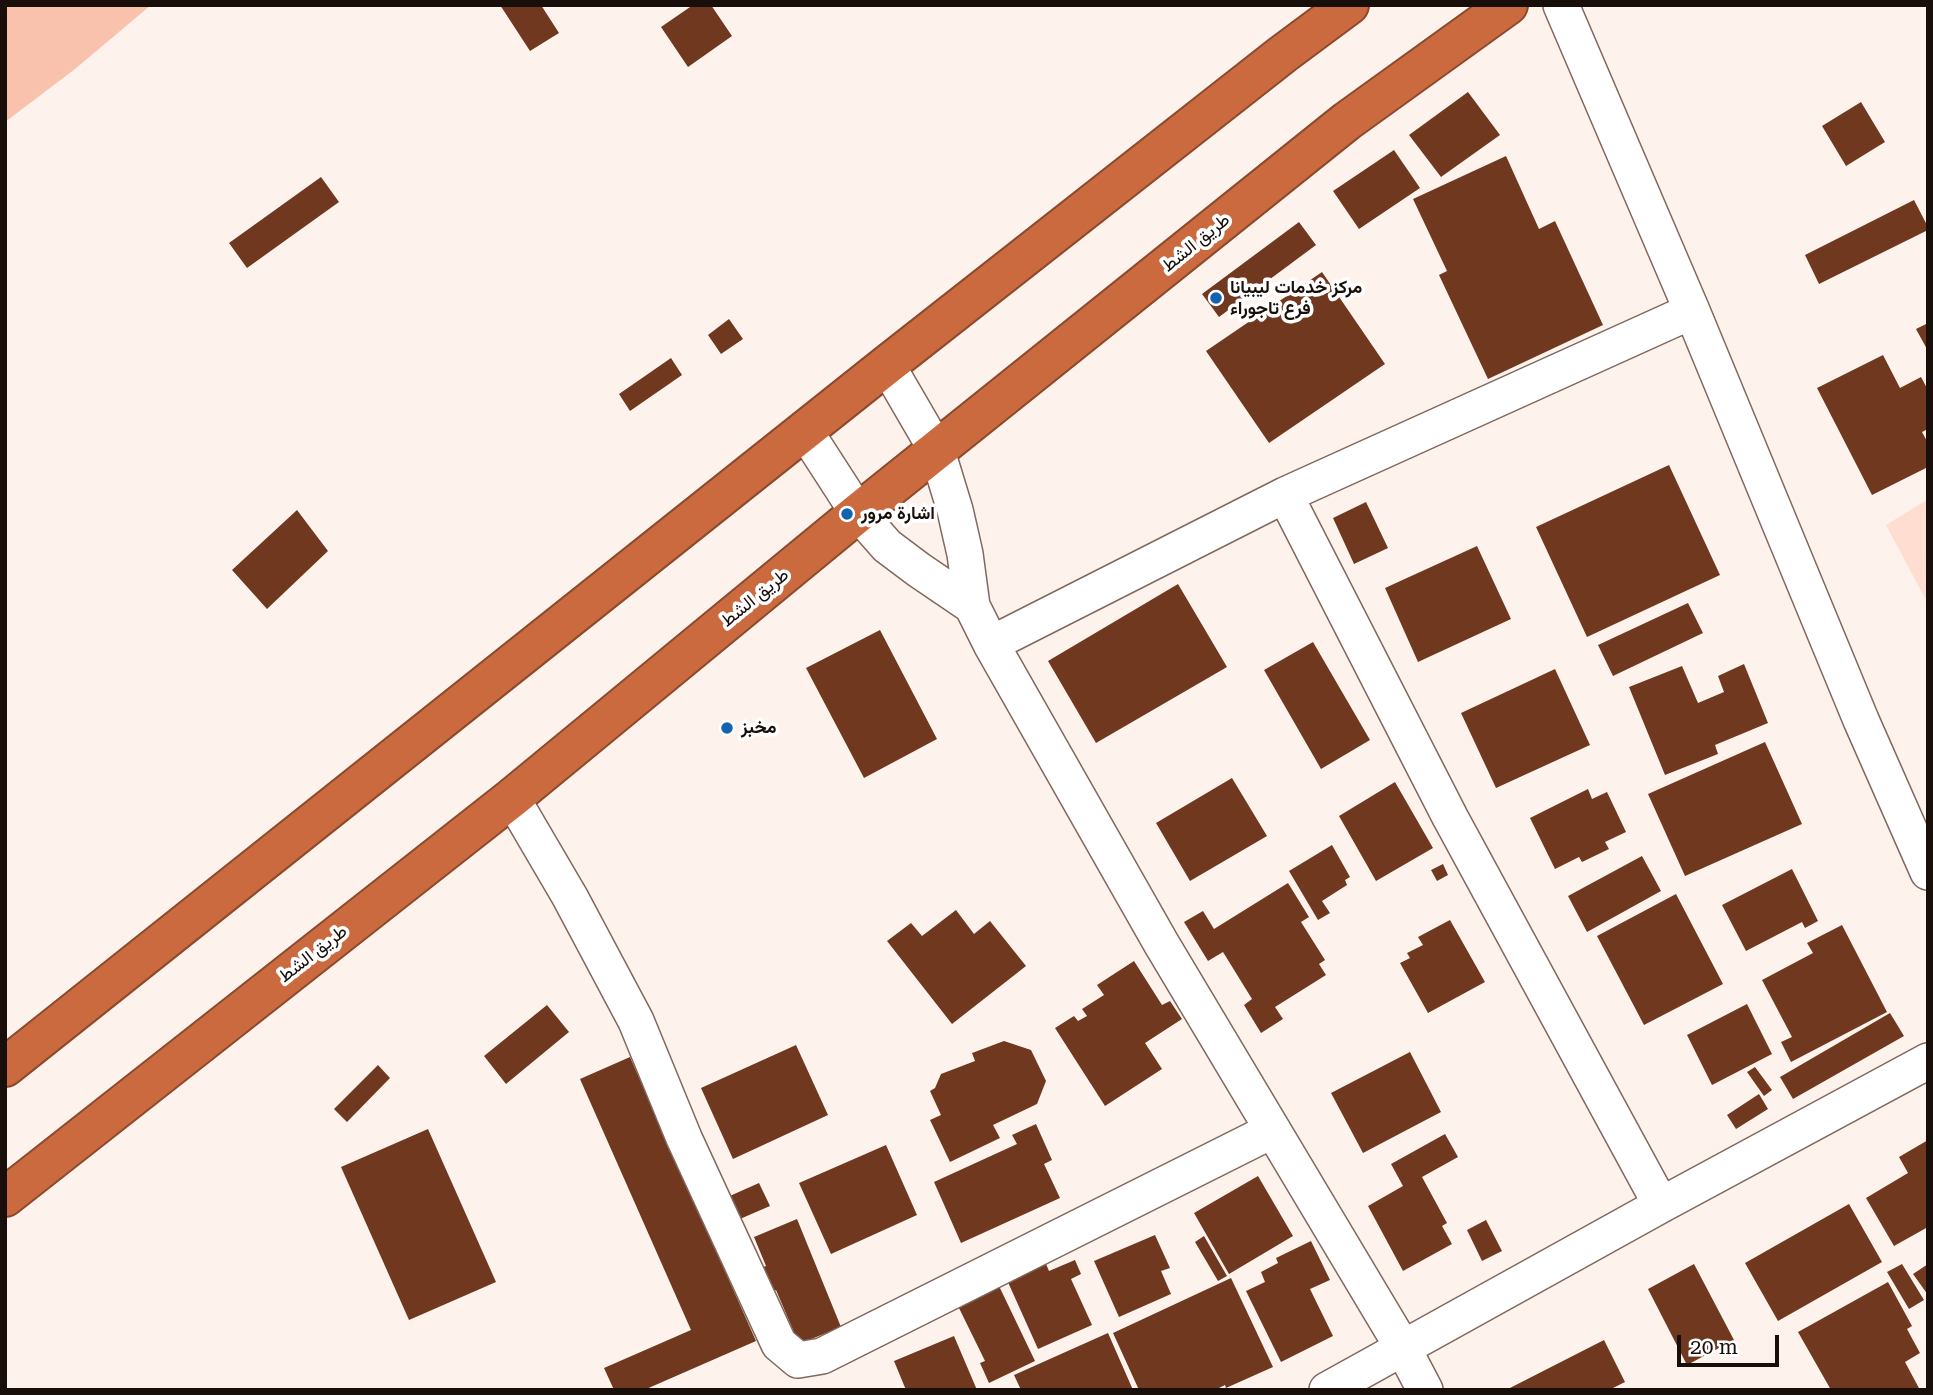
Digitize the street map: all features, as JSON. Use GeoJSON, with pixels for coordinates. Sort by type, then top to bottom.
{"type":"FeatureCollection","features":[{"type":"Feature","properties":{"kind":"highway"},"geometry":{"type":"LineString","coordinates":[[5,1067],[887,365],[1349,5]]}},
{"type":"Feature","properties":{"kind":"highway","name":"طريق الشط"},"geometry":{"type":"LineString","coordinates":[[5,1197],[512,798],[858,513],[1347,121],[1508,5]]}},
{"type":"Feature","properties":{"kind":"street"},"geometry":{"type":"LineString","coordinates":[[1561,5],[1692,311],[1855,708],[1919,830],[1928,872]]}},
{"type":"Feature","properties":{"kind":"street"},"geometry":{"type":"LineString","coordinates":[[991,644],[1284,495],[1692,311]]}},
{"type":"Feature","properties":{"kind":"street"},"geometry":{"type":"LineString","coordinates":[[887,365],[937,451],[965,554],[972,606],[991,644],[1161,943],[1403,1348],[1425,1390]]}},
{"type":"Feature","properties":{"kind":"street"},"geometry":{"type":"LineString","coordinates":[[805,431],[858,513],[887,546],[972,606]]}},
{"type":"Feature","properties":{"kind":"street"},"geometry":{"type":"LineString","coordinates":[[1284,495],[1450,817],[1661,1205]]}},
{"type":"Feature","properties":{"kind":"street"},"geometry":{"type":"LineString","coordinates":[[512,798],[570,897],[636,1021],[684,1138],[779,1344],[798,1360],[822,1356],[1273,1130]]}},
{"type":"Feature","properties":{"kind":"street"},"geometry":{"type":"LineString","coordinates":[[1326,1390],[1928,1061]]}},
{"type":"Feature","properties":{"kind":"shaded area"},"geometry":{"type":"Polygon","coordinates":[[[5,5],[151,5],[75,69],[5,122],[5,5]]]}},
{"type":"Feature","properties":{"kind":"shaded area"},"geometry":{"type":"Polygon","coordinates":[[[1928,499],[1928,604],[1886,525],[1928,499]]]}},
{"type":"Feature","properties":{"kind":"building"},"geometry":{"type":"Polygon","coordinates":[[[500,5],[541,5],[559,33],[530,51],[500,5]]]}},
{"type":"Feature","properties":{"kind":"building"},"geometry":{"type":"Polygon","coordinates":[[[693,5],[711,5],[732,36],[688,67],[661,27],[693,5]]]}},
{"type":"Feature","properties":{"kind":"building"},"geometry":{"type":"Polygon","coordinates":[[[1468,92],[1500,135],[1441,177],[1409,135],[1468,92]]]}},
{"type":"Feature","properties":{"kind":"building"},"geometry":{"type":"Polygon","coordinates":[[[1861,102],[1885,142],[1846,166],[1822,126],[1861,102]]]}},
{"type":"Feature","properties":{"kind":"building"},"geometry":{"type":"Polygon","coordinates":[[[1394,150],[1420,188],[1359,229],[1333,191],[1394,150]]]}},
{"type":"Feature","properties":{"kind":"building"},"geometry":{"type":"Polygon","coordinates":[[[1506,156],[1539,229],[1555,221],[1603,325],[1488,379],[1439,275],[1447,271],[1413,199],[1506,156]]]}},
{"type":"Feature","properties":{"kind":"building"},"geometry":{"type":"Polygon","coordinates":[[[321,177],[339,202],[247,268],[229,243],[321,177]]]}},
{"type":"Feature","properties":{"kind":"building"},"geometry":{"type":"Polygon","coordinates":[[[1914,200],[1928,230],[1819,284],[1805,255],[1914,200]]]}},
{"type":"Feature","properties":{"kind":"building"},"geometry":{"type":"Polygon","coordinates":[[[1299,222],[1316,245],[1219,317],[1202,294],[1299,222]]]}},
{"type":"Feature","properties":{"kind":"building"},"geometry":{"type":"Polygon","coordinates":[[[1322,272],[1385,364],[1269,443],[1206,351],[1322,272]]]}},
{"type":"Feature","properties":{"kind":"building"},"geometry":{"type":"Polygon","coordinates":[[[729,319],[743,339],[721,354],[708,335],[729,319]]]}},
{"type":"Feature","properties":{"kind":"building"},"geometry":{"type":"Polygon","coordinates":[[[1928,323],[1928,351],[1916,329],[1928,323]]]}},
{"type":"Feature","properties":{"kind":"building"},"geometry":{"type":"Polygon","coordinates":[[[1883,355],[1900,388],[1921,377],[1928,390],[1928,429],[1922,432],[1928,443],[1928,467],[1872,495],[1817,388],[1883,355]]]}},
{"type":"Feature","properties":{"kind":"building"},"geometry":{"type":"Polygon","coordinates":[[[671,358],[682,375],[630,411],[619,394],[671,358]]]}},
{"type":"Feature","properties":{"kind":"building"},"geometry":{"type":"Polygon","coordinates":[[[1669,465],[1720,575],[1587,637],[1536,527],[1669,465]]]}},
{"type":"Feature","properties":{"kind":"building"},"geometry":{"type":"Polygon","coordinates":[[[1366,502],[1388,548],[1354,564],[1333,518],[1366,502]]]}},
{"type":"Feature","properties":{"kind":"building"},"geometry":{"type":"Polygon","coordinates":[[[297,510],[328,551],[267,609],[232,570],[297,510]]]}},
{"type":"Feature","properties":{"kind":"building"},"geometry":{"type":"Polygon","coordinates":[[[1477,546],[1511,619],[1418,662],[1385,588],[1477,546]]]}},
{"type":"Feature","properties":{"kind":"building"},"geometry":{"type":"Polygon","coordinates":[[[1178,584],[1227,667],[1096,743],[1048,661],[1178,584]]]}},
{"type":"Feature","properties":{"kind":"building"},"geometry":{"type":"Polygon","coordinates":[[[1688,603],[1703,633],[1613,676],[1598,645],[1688,603]]]}},
{"type":"Feature","properties":{"kind":"building"},"geometry":{"type":"Polygon","coordinates":[[[880,630],[937,739],[864,778],[806,668],[880,630]]]}},
{"type":"Feature","properties":{"kind":"building"},"geometry":{"type":"Polygon","coordinates":[[[1313,642],[1370,740],[1321,769],[1264,670],[1313,642]]]}},
{"type":"Feature","properties":{"kind":"building"},"geometry":{"type":"Polygon","coordinates":[[[1744,664],[1768,723],[1715,745],[1718,754],[1665,775],[1629,687],[1682,666],[1698,703],[1724,692],[1718,676],[1744,664]]]}},
{"type":"Feature","properties":{"kind":"building"},"geometry":{"type":"Polygon","coordinates":[[[1555,669],[1590,745],[1496,788],[1461,713],[1555,669]]]}},
{"type":"Feature","properties":{"kind":"building"},"geometry":{"type":"Polygon","coordinates":[[[1765,742],[1802,824],[1685,876],[1648,794],[1765,742]]]}},
{"type":"Feature","properties":{"kind":"building"},"geometry":{"type":"Polygon","coordinates":[[[1232,778],[1267,836],[1190,881],[1156,823],[1232,778]]]}},
{"type":"Feature","properties":{"kind":"building"},"geometry":{"type":"Polygon","coordinates":[[[1395,782],[1433,848],[1376,881],[1339,816],[1395,782]]]}},
{"type":"Feature","properties":{"kind":"building"},"geometry":{"type":"Polygon","coordinates":[[[1588,789],[1592,799],[1607,792],[1626,832],[1605,842],[1609,849],[1582,862],[1579,857],[1555,869],[1530,818],[1588,789]]]}},
{"type":"Feature","properties":{"kind":"building"},"geometry":{"type":"Polygon","coordinates":[[[1332,845],[1350,877],[1345,880],[1347,885],[1322,901],[1330,913],[1318,920],[1289,871],[1332,845]]]}},
{"type":"Feature","properties":{"kind":"building"},"geometry":{"type":"Polygon","coordinates":[[[1642,856],[1661,891],[1587,932],[1568,896],[1642,856]]]}},
{"type":"Feature","properties":{"kind":"building"},"geometry":{"type":"Polygon","coordinates":[[[1443,864],[1448,875],[1437,881],[1431,870],[1443,864]]]}},
{"type":"Feature","properties":{"kind":"building"},"geometry":{"type":"Polygon","coordinates":[[[1792,869],[1818,921],[1805,928],[1802,922],[1746,951],[1722,905],[1792,869]]]}},
{"type":"Feature","properties":{"kind":"building"},"geometry":{"type":"Polygon","coordinates":[[[1288,883],[1309,917],[1301,922],[1325,960],[1319,964],[1326,975],[1275,1007],[1283,1019],[1261,1033],[1244,1005],[1252,999],[1223,952],[1208,961],[1184,922],[1203,911],[1214,929],[1288,883]]]}},
{"type":"Feature","properties":{"kind":"building"},"geometry":{"type":"Polygon","coordinates":[[[1676,894],[1723,984],[1644,1025],[1597,936],[1676,894]]]}},
{"type":"Feature","properties":{"kind":"building"},"geometry":{"type":"Polygon","coordinates":[[[956,910],[974,934],[990,921],[1026,966],[952,1024],[887,941],[911,923],[922,936],[956,910]]]}},
{"type":"Feature","properties":{"kind":"building"},"geometry":{"type":"Polygon","coordinates":[[[1450,920],[1485,982],[1428,1013],[1400,963],[1410,958],[1407,953],[1423,945],[1418,937],[1450,920]]]}},
{"type":"Feature","properties":{"kind":"building"},"geometry":{"type":"Polygon","coordinates":[[[1842,925],[1887,1012],[1791,1062],[1781,1042],[1792,1037],[1762,980],[1813,953],[1807,943],[1842,925]]]}},
{"type":"Feature","properties":{"kind":"building"},"geometry":{"type":"Polygon","coordinates":[[[1134,961],[1162,1005],[1170,1001],[1182,1019],[1145,1043],[1162,1069],[1105,1106],[1055,1028],[1074,1016],[1078,1021],[1087,1016],[1082,1009],[1104,995],[1097,985],[1134,961]]]}},
{"type":"Feature","properties":{"kind":"building"},"geometry":{"type":"Polygon","coordinates":[[[1747,1004],[1772,1054],[1712,1085],[1687,1035],[1747,1004]]]}},
{"type":"Feature","properties":{"kind":"building"},"geometry":{"type":"Polygon","coordinates":[[[547,1005],[569,1032],[506,1084],[484,1056],[547,1005]]]}},
{"type":"Feature","properties":{"kind":"building"},"geometry":{"type":"Polygon","coordinates":[[[1890,1013],[1904,1036],[1793,1099],[1780,1077],[1890,1013]]]}},
{"type":"Feature","properties":{"kind":"building"},"geometry":{"type":"Polygon","coordinates":[[[1004,1041],[1031,1050],[1046,1081],[1037,1104],[993,1125],[1000,1138],[950,1162],[930,1120],[941,1115],[930,1091],[935,1088],[941,1074],[975,1061],[972,1053],[1004,1041]]]}},
{"type":"Feature","properties":{"kind":"building"},"geometry":{"type":"Polygon","coordinates":[[[796,1045],[828,1115],[733,1159],[701,1088],[796,1045]]]}},
{"type":"Feature","properties":{"kind":"building"},"geometry":{"type":"Polygon","coordinates":[[[1410,1052],[1441,1112],[1363,1153],[1331,1093],[1410,1052]]]}},
{"type":"Feature","properties":{"kind":"building"},"geometry":{"type":"Polygon","coordinates":[[[630,1057],[756,1341],[644,1390],[614,1390],[604,1368],[691,1330],[580,1079],[630,1057]]]}},
{"type":"Feature","properties":{"kind":"building"},"geometry":{"type":"Polygon","coordinates":[[[378,1065],[390,1078],[347,1122],[334,1109],[378,1065]]]}},
{"type":"Feature","properties":{"kind":"building"},"geometry":{"type":"Polygon","coordinates":[[[1755,1067],[1772,1090],[1764,1096],[1747,1072],[1755,1067]]]}},
{"type":"Feature","properties":{"kind":"building"},"geometry":{"type":"Polygon","coordinates":[[[1759,1094],[1768,1109],[1736,1129],[1727,1115],[1759,1094]]]}},
{"type":"Feature","properties":{"kind":"building"},"geometry":{"type":"Polygon","coordinates":[[[1036,1124],[1052,1160],[1044,1164],[1060,1198],[961,1243],[934,1182],[1017,1144],[1012,1135],[1036,1124]]]}},
{"type":"Feature","properties":{"kind":"building"},"geometry":{"type":"Polygon","coordinates":[[[428,1129],[496,1282],[409,1320],[341,1167],[428,1129]]]}},
{"type":"Feature","properties":{"kind":"building"},"geometry":{"type":"Polygon","coordinates":[[[1445,1134],[1458,1157],[1422,1177],[1447,1223],[1442,1226],[1452,1244],[1403,1271],[1368,1206],[1403,1186],[1391,1164],[1445,1134]]]}},
{"type":"Feature","properties":{"kind":"building"},"geometry":{"type":"Polygon","coordinates":[[[1928,1140],[1928,1227],[1894,1246],[1866,1198],[1908,1173],[1899,1157],[1928,1140]]]}},
{"type":"Feature","properties":{"kind":"building"},"geometry":{"type":"Polygon","coordinates":[[[886,1145],[917,1215],[831,1254],[799,1183],[886,1145]]]}},
{"type":"Feature","properties":{"kind":"building"},"geometry":{"type":"Polygon","coordinates":[[[1258,1176],[1293,1236],[1229,1274],[1194,1213],[1258,1176]]]}},
{"type":"Feature","properties":{"kind":"building"},"geometry":{"type":"Polygon","coordinates":[[[759,1183],[770,1206],[733,1222],[723,1199],[759,1183]]]}},
{"type":"Feature","properties":{"kind":"building"},"geometry":{"type":"Polygon","coordinates":[[[1849,1204],[1882,1262],[1778,1321],[1745,1263],[1849,1204]]]}},
{"type":"Feature","properties":{"kind":"building"},"geometry":{"type":"Polygon","coordinates":[[[797,1219],[841,1327],[799,1344],[776,1290],[771,1293],[761,1268],[766,1266],[754,1237],[797,1219]]]}},
{"type":"Feature","properties":{"kind":"building"},"geometry":{"type":"Polygon","coordinates":[[[1486,1220],[1502,1251],[1482,1261],[1467,1230],[1486,1220]]]}},
{"type":"Feature","properties":{"kind":"building"},"geometry":{"type":"Polygon","coordinates":[[[1155,1235],[1170,1268],[1161,1271],[1171,1294],[1119,1317],[1094,1261],[1155,1235]]]}},
{"type":"Feature","properties":{"kind":"building"},"geometry":{"type":"Polygon","coordinates":[[[1204,1236],[1227,1276],[1218,1281],[1195,1242],[1204,1236]]]}},
{"type":"Feature","properties":{"kind":"building"},"geometry":{"type":"Polygon","coordinates":[[[1311,1241],[1330,1280],[1310,1289],[1333,1336],[1281,1362],[1246,1291],[1265,1282],[1261,1272],[1278,1263],[1276,1258],[1311,1241]]]}},
{"type":"Feature","properties":{"kind":"building"},"geometry":{"type":"Polygon","coordinates":[[[1075,1260],[1081,1274],[1071,1279],[1092,1325],[1038,1349],[1007,1280],[1046,1264],[1049,1271],[1075,1260]]]}},
{"type":"Feature","properties":{"kind":"building"},"geometry":{"type":"Polygon","coordinates":[[[1694,1264],[1734,1340],[1687,1365],[1648,1289],[1694,1264]]]}},
{"type":"Feature","properties":{"kind":"building"},"geometry":{"type":"Polygon","coordinates":[[[1902,1264],[1924,1300],[1909,1309],[1887,1272],[1902,1264]]]}},
{"type":"Feature","properties":{"kind":"building"},"geometry":{"type":"Polygon","coordinates":[[[1928,1264],[1928,1295],[1913,1274],[1928,1264]]]}},
{"type":"Feature","properties":{"kind":"building"},"geometry":{"type":"Polygon","coordinates":[[[1231,1278],[1273,1367],[1226,1388],[1225,1385],[1215,1390],[1139,1390],[1113,1333],[1231,1278]]]}},
{"type":"Feature","properties":{"kind":"building"},"geometry":{"type":"Polygon","coordinates":[[[1888,1282],[1912,1326],[1907,1329],[1920,1353],[1905,1362],[1920,1390],[1831,1390],[1798,1332],[1888,1282]]]}},
{"type":"Feature","properties":{"kind":"building"},"geometry":{"type":"Polygon","coordinates":[[[999,1286],[1035,1361],[989,1383],[980,1363],[985,1361],[958,1306],[999,1286]]]}},
{"type":"Feature","properties":{"kind":"building"},"geometry":{"type":"Polygon","coordinates":[[[1108,1333],[1133,1390],[1021,1390],[1014,1375],[1108,1333]]]}},
{"type":"Feature","properties":{"kind":"building"},"geometry":{"type":"Polygon","coordinates":[[[954,1336],[977,1390],[906,1390],[894,1361],[954,1336]]]}},
{"type":"Feature","properties":{"kind":"building"},"geometry":{"type":"Polygon","coordinates":[[[1604,1340],[1625,1382],[1609,1390],[1506,1390],[1604,1340]]]}},
{"type":"Feature","properties":{"kind":"place","name":"مركز خدمات ليبيانا فرع تاجوراء"},"geometry":{"type":"Point","coordinates":[1216,298]}},
{"type":"Feature","properties":{"kind":"place","name":"اشارة مرور"},"geometry":{"type":"Point","coordinates":[847,514]}},
{"type":"Feature","properties":{"kind":"place","name":"مخبز"},"geometry":{"type":"Point","coordinates":[727,728]}}]}
